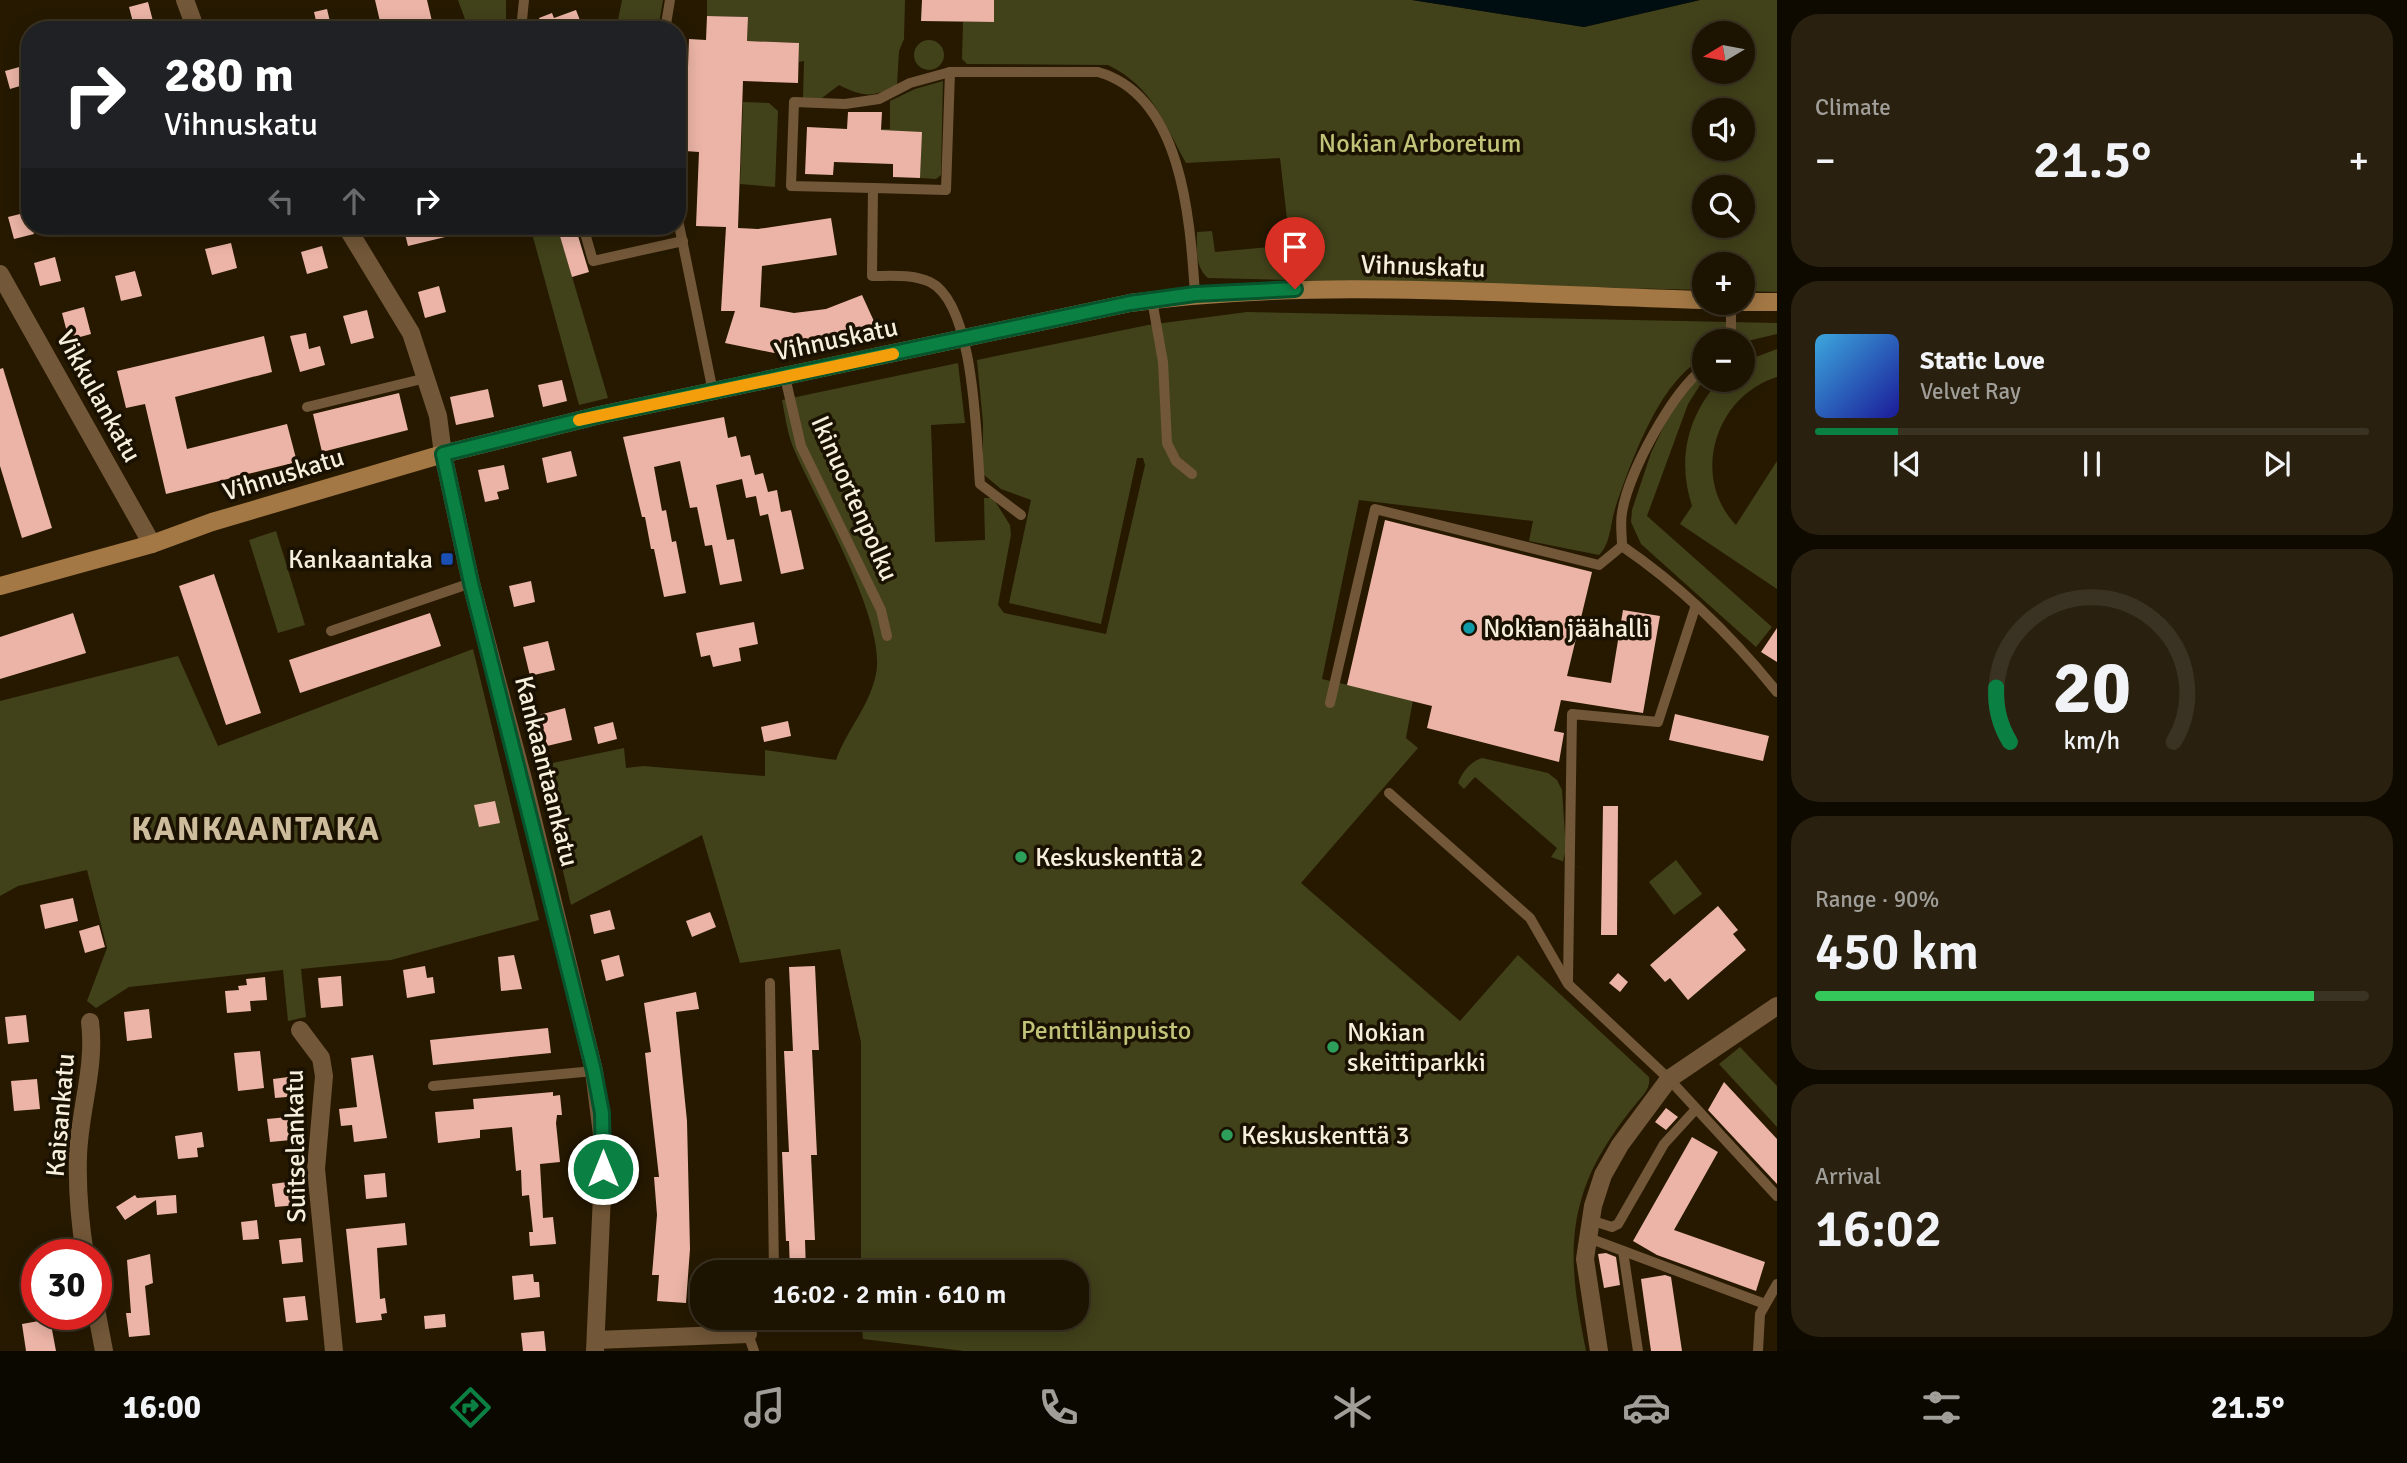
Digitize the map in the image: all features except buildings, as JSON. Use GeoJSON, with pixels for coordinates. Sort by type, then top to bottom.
{"type":"FeatureCollection","features":[{"type":"Feature","properties":{"kind":"street"},"geometry":{"type":"LineString","coordinates":[[185,0],[193,21]]}},
{"type":"Feature","properties":{"kind":"street","name":"Kankaantaankatu"},"geometry":{"type":"LineString","coordinates":[[351,235],[411,333],[438,416],[443,454],[471,583],[594,1071],[604,1150],[595,1345]]}},
{"type":"Feature","properties":{"kind":"street","name":"Vikkulankatu"},"geometry":{"type":"LineString","coordinates":[[0,274],[152,544]]}},
{"type":"Feature","properties":{"kind":"street","name":"Vihnuskatu"},"geometry":{"type":"LineString","coordinates":[[0,586],[152,544],[212,523],[443,454],[600,415],[1152,300],[1195,294],[1295,289],[1692,300]]}},
{"type":"Feature","properties":{"kind":"street"},"geometry":{"type":"LineString","coordinates":[[1755,302],[1777,302]]}},
{"type":"Feature","properties":{"kind":"street"},"geometry":{"type":"LineString","coordinates":[[1599,1351],[1588,1293],[1588,1228],[1603,1175],[1620,1145],[1669,1079],[1777,1006]]}},
{"type":"Feature","properties":{"kind":"street","name":"Kaisankatu"},"geometry":{"type":"LineString","coordinates":[[82,1239],[79,1217],[78,1156],[93,1044],[90,1022]]}},
{"type":"Feature","properties":{"kind":"street","name":"Suitselankatu"},"geometry":{"type":"LineString","coordinates":[[300,1030],[321,1058],[324,1076],[316,1169],[334,1351]]}},
{"type":"Feature","properties":{"kind":"street"},"geometry":{"type":"LineString","coordinates":[[100,1330],[104,1351]]}},
{"type":"Feature","properties":{"kind":"street"},"geometry":{"type":"LineString","coordinates":[[595,1345],[752,1334]]}},
{"type":"Feature","properties":{"kind":"lane"},"geometry":{"type":"LineString","coordinates":[[521,21],[524,0]]}},
{"type":"Feature","properties":{"kind":"lane"},"geometry":{"type":"LineString","coordinates":[[666,21],[670,0]]}},
{"type":"Feature","properties":{"kind":"lane"},"geometry":{"type":"LineString","coordinates":[[950,72],[946,190],[791,186],[794,102],[845,104],[879,99],[910,83],[950,72],[1098,72],[1114,76],[1141,97],[1165,133],[1183,185],[1195,294]]}},
{"type":"Feature","properties":{"kind":"lane"},"geometry":{"type":"LineString","coordinates":[[873,188],[872,276],[915,277],[933,284],[947,298],[965,338],[980,484],[1021,515]]}},
{"type":"Feature","properties":{"kind":"lane"},"geometry":{"type":"LineString","coordinates":[[586,235],[593,261],[683,241]]}},
{"type":"Feature","properties":{"kind":"lane"},"geometry":{"type":"LineString","coordinates":[[682,235],[713,392]]}},
{"type":"Feature","properties":{"kind":"lane"},"geometry":{"type":"LineString","coordinates":[[1152,300],[1163,362],[1167,443],[1176,461],[1192,474]]}},
{"type":"Feature","properties":{"kind":"lane"},"geometry":{"type":"LineString","coordinates":[[307,407],[426,377]]}},
{"type":"Feature","properties":{"kind":"lane","name":"Ikinuortenpolku"},"geometry":{"type":"LineString","coordinates":[[785,377],[801,446],[881,610],[887,636]]}},
{"type":"Feature","properties":{"kind":"lane"},"geometry":{"type":"LineString","coordinates":[[1622,546],[1622,513],[1645,450],[1678,392],[1692,379]]}},
{"type":"Feature","properties":{"kind":"lane"},"geometry":{"type":"LineString","coordinates":[[1330,703],[1376,509],[1599,565],[1622,546]]}},
{"type":"Feature","properties":{"kind":"lane"},"geometry":{"type":"LineString","coordinates":[[1622,546],[1661,573],[1738,644],[1777,692]]}},
{"type":"Feature","properties":{"kind":"lane"},"geometry":{"type":"LineString","coordinates":[[331,631],[471,583]]}},
{"type":"Feature","properties":{"kind":"lane"},"geometry":{"type":"LineString","coordinates":[[1568,984],[1572,714],[1658,722],[1696,605]]}},
{"type":"Feature","properties":{"kind":"lane"},"geometry":{"type":"LineString","coordinates":[[1389,793],[1530,918],[1568,984],[1669,1079],[1777,1196]]}},
{"type":"Feature","properties":{"kind":"lane"},"geometry":{"type":"LineString","coordinates":[[770,983],[774,1260]]}},
{"type":"Feature","properties":{"kind":"lane"},"geometry":{"type":"LineString","coordinates":[[433,1086],[594,1071]]}},
{"type":"Feature","properties":{"kind":"lane"},"geometry":{"type":"LineString","coordinates":[[1588,1228],[1612,1227],[1618,1224],[1664,1144],[1696,1109]]}},
{"type":"Feature","properties":{"kind":"lane"},"geometry":{"type":"LineString","coordinates":[[1588,1228],[1623,1251],[1765,1304]]}},
{"type":"Feature","properties":{"kind":"lane"},"geometry":{"type":"LineString","coordinates":[[1623,1251],[1638,1351]]}},
{"type":"Feature","properties":{"kind":"lane"},"geometry":{"type":"LineString","coordinates":[[1758,1351],[1758,1325],[1765,1304],[1777,1284]]}},
{"type":"Feature","properties":{"kind":"green space"},"geometry":{"type":"Polygon","coordinates":[[[458,0],[506,0],[506,21],[466,21],[458,0]]]}},
{"type":"Feature","properties":{"kind":"green space"},"geometry":{"type":"Polygon","coordinates":[[[622,0],[663,0],[660,21],[618,21],[622,0]]]}},
{"type":"Feature","properties":{"kind":"green space"},"geometry":{"type":"Polygon","coordinates":[[[707,0],[905,0],[904,39],[899,51],[897,85],[874,94],[862,94],[839,85],[822,98],[803,98],[804,61],[799,62],[799,43],[747,41],[748,17],[707,16],[707,0]]]}},
{"type":"Feature","properties":{"kind":"green space","name":"Nokian Arboretum"},"geometry":{"type":"Polygon","coordinates":[[[994,0],[1412,0],[1584,27],[1700,0],[1777,0],[1777,292],[1755,291],[1755,252],[1692,252],[1692,290],[1208,278],[1198,262],[1197,232],[1212,231],[1215,252],[1290,245],[1280,158],[1186,163],[1155,107],[1136,84],[1123,74],[1108,65],[967,64],[962,59],[963,22],[994,22],[994,0]]]}},
{"type":"Feature","properties":{"kind":"green space"},"geometry":{"type":"Polygon","coordinates":[[[929,40],[940,44],[944,55],[940,66],[929,70],[918,66],[914,55],[918,44],[929,40]]]}},
{"type":"Feature","properties":{"kind":"green space"},"geometry":{"type":"Polygon","coordinates":[[[943,81],[941,175],[936,179],[920,178],[921,132],[881,143],[881,129],[890,129],[890,101],[915,89],[943,81]]]}},
{"type":"Feature","properties":{"kind":"green space"},"geometry":{"type":"Polygon","coordinates":[[[743,102],[769,103],[778,111],[775,187],[740,184],[743,102]]]}},
{"type":"Feature","properties":{"kind":"green space"},"geometry":{"type":"Polygon","coordinates":[[[532,235],[560,235],[608,398],[579,405],[532,235]]]}},
{"type":"Feature","properties":{"kind":"green space","name":"Penttilänpuisto"},"geometry":{"type":"Polygon","coordinates":[[[1247,312],[1777,323],[1777,334],[1755,339],[1755,329],[1692,329],[1692,366],[1674,384],[1649,424],[1621,490],[1608,539],[1599,555],[1529,541],[1533,521],[1359,500],[1322,679],[1413,700],[1406,738],[1418,748],[1301,883],[1460,1021],[1518,955],[1649,1077],[1645,1092],[1597,1160],[1586,1184],[1577,1216],[1574,1274],[1586,1351],[964,1351],[863,1339],[862,1330],[1089,1330],[1089,1260],[861,1260],[861,1042],[840,949],[740,963],[702,835],[571,905],[538,766],[624,748],[626,768],[643,766],[765,776],[765,750],[836,760],[864,707],[876,674],[876,651],[871,623],[847,560],[793,447],[782,400],[958,363],[965,423],[931,425],[935,542],[985,540],[984,498],[993,498],[1010,525],[1011,535],[998,605],[1004,613],[1106,634],[1145,465],[1143,458],[1137,458],[1101,624],[1009,603],[1031,500],[1001,489],[983,474],[983,423],[977,360],[1148,325],[1247,312]]]}},
{"type":"Feature","properties":{"kind":"green space"},"geometry":{"type":"Polygon","coordinates":[[[1777,349],[1777,377],[1755,388],[1755,357],[1777,349]]]}},
{"type":"Feature","properties":{"kind":"green space"},"geometry":{"type":"Polygon","coordinates":[[[1692,382],[1692,392],[1696,392],[1688,404],[1647,516],[1772,627],[1756,647],[1641,544],[1631,522],[1632,510],[1651,453],[1680,392],[1692,382]]]}},
{"type":"Feature","properties":{"kind":"green space"},"geometry":{"type":"Polygon","coordinates":[[[1750,392],[1738,401],[1725,420],[1716,440],[1712,462],[1714,484],[1722,506],[1736,525],[1777,461],[1777,589],[1680,524],[1692,506],[1685,472],[1688,439],[1700,408],[1709,394],[1750,392]]]}},
{"type":"Feature","properties":{"kind":"green space"},"geometry":{"type":"Polygon","coordinates":[[[276,531],[305,625],[278,633],[249,540],[276,531]]]}},
{"type":"Feature","properties":{"kind":"green space"},"geometry":{"type":"Polygon","coordinates":[[[473,649],[539,920],[391,960],[301,969],[306,1017],[288,1021],[283,970],[129,987],[96,1008],[87,1001],[107,948],[87,870],[18,886],[0,896],[0,701],[178,656],[218,746],[473,649]]]}},
{"type":"Feature","properties":{"kind":"green space"},"geometry":{"type":"Polygon","coordinates":[[[1482,758],[1548,773],[1557,780],[1562,790],[1566,849],[1563,861],[1589,871],[1551,857],[1557,848],[1475,777],[1464,789],[1458,783],[1467,768],[1482,758]]]}},
{"type":"Feature","properties":{"kind":"green space"},"geometry":{"type":"Polygon","coordinates":[[[1676,860],[1702,894],[1674,915],[1649,882],[1676,860]]]}},
{"type":"Feature","properties":{"kind":"green space"},"geometry":{"type":"Polygon","coordinates":[[[1740,1047],[1777,1086],[1777,1127],[1719,1064],[1740,1047]]]}},
{"type":"Feature","properties":{"kind":"shaded area"},"geometry":{"type":"Polygon","coordinates":[[[1412,0],[1700,0],[1584,27],[1412,0]]]}},
{"type":"Feature","properties":{"kind":"slow traffic"},"geometry":{"type":"LineString","coordinates":[[579,420],[893,354]]}},
{"type":"Feature","properties":{"kind":"place","name":"Kankaantaka"},"geometry":{"type":"Point","coordinates":[447,559]}},
{"type":"Feature","properties":{"kind":"place","name":"Nokian jäähalli"},"geometry":{"type":"Point","coordinates":[1469,628]}},
{"type":"Feature","properties":{"kind":"place","name":"Keskuskenttä 2"},"geometry":{"type":"Point","coordinates":[1021,857]}},
{"type":"Feature","properties":{"kind":"place","name":"Nokian skeittiparkki"},"geometry":{"type":"Point","coordinates":[1333,1047]}},
{"type":"Feature","properties":{"kind":"place","name":"Keskuskenttä 3"},"geometry":{"type":"Point","coordinates":[1227,1135]}},
{"type":"Feature","properties":{"kind":"district","name":"KANKAANTAKA"},"geometry":{"type":"Point","coordinates":[256,828]}},
{"type":"Feature","properties":{"kind":"route"},"geometry":{"type":"LineString","coordinates":[[603,1169],[602,1113],[594,1071],[524,783],[471,583],[443,454],[600,415],[1130,303],[1195,294],[1295,289]]}}]}
